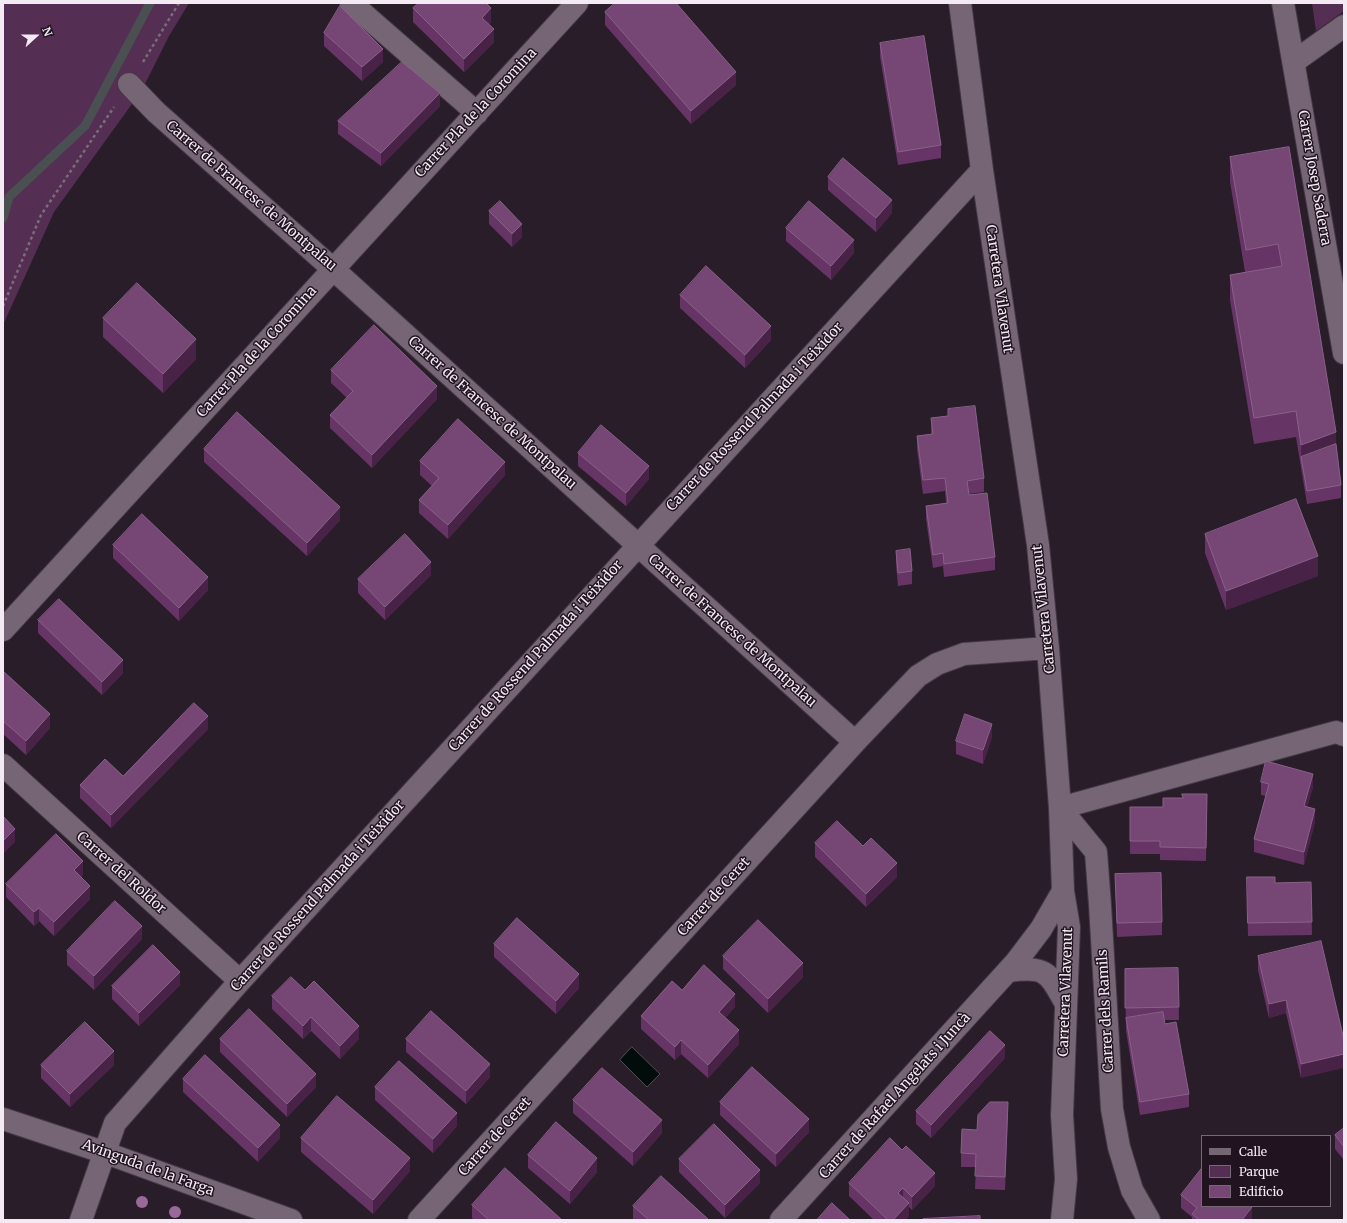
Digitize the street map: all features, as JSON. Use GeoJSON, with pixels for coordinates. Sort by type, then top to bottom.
{"type":"FeatureCollection","features":[{"type":"Feature","properties":{"kind":"street"},"geometry":{"type":"LineString","coordinates":[[350,3],[477,113]]}},
{"type":"Feature","properties":{"kind":"street","name":"Carrer Pla de la Coromina"},"geometry":{"type":"LineString","coordinates":[[3,630],[577,3]]}},
{"type":"Feature","properties":{"kind":"street","name":"Carretera Vilavenut"},"geometry":{"type":"LineString","coordinates":[[960,3],[982,170],[1038,545],[1048,648],[1060,808],[1063,891],[1069,927],[1062,1115],[1066,1178],[1062,1220]]}},
{"type":"Feature","properties":{"kind":"street","name":"Carrer Josep Saderra"},"geometry":{"type":"LineString","coordinates":[[1283,3],[1295,61],[1342,329],[1344,353]]}},
{"type":"Feature","properties":{"kind":"street"},"geometry":{"type":"LineString","coordinates":[[1295,61],[1344,26]]}},
{"type":"Feature","properties":{"kind":"street","name":"Carrer de Francesc de Montpalau"},"geometry":{"type":"LineString","coordinates":[[129,84],[156,112],[333,269],[855,742]]}},
{"type":"Feature","properties":{"kind":"street","name":"Carrer de Rossend Palmada i Teixidor"},"geometry":{"type":"LineString","coordinates":[[81,1220],[106,1153],[115,1123],[240,981],[637,545],[982,170]]}},
{"type":"Feature","properties":{"kind":"street","name":"Carrer de Ceret"},"geometry":{"type":"LineString","coordinates":[[419,1220],[855,742],[918,676],[937,664],[964,654],[1048,648]]}},
{"type":"Feature","properties":{"kind":"street"},"geometry":{"type":"LineString","coordinates":[[1060,808],[1336,732],[1344,734]]}},
{"type":"Feature","properties":{"kind":"street","name":"Carrer del Roldor"},"geometry":{"type":"LineString","coordinates":[[3,765],[240,981]]}},
{"type":"Feature","properties":{"kind":"street","name":"Carrer dels Ramils"},"geometry":{"type":"LineString","coordinates":[[1060,808],[1096,852],[1112,1109],[1119,1147],[1132,1190],[1149,1220]]}},
{"type":"Feature","properties":{"kind":"street","name":"Carrer de Rafael Angelats i Juncà"},"geometry":{"type":"LineString","coordinates":[[781,1220],[1009,971],[1041,929],[1063,891]]}},
{"type":"Feature","properties":{"kind":"street"},"geometry":{"type":"LineString","coordinates":[[1009,971],[1038,970],[1050,976],[1066,1004]]}},
{"type":"Feature","properties":{"kind":"street","name":"Avinguda de la Farga"},"geometry":{"type":"LineString","coordinates":[[3,1119],[106,1153],[291,1220]]}},
{"type":"Feature","properties":{"kind":"path"},"geometry":{"type":"LineString","coordinates":[[3,306],[41,215],[129,84],[179,3]]}},
{"type":"Feature","properties":{"kind":"green space"},"geometry":{"type":"Polygon","coordinates":[[[3,3],[189,3],[169,36],[142,90],[54,212],[3,325],[3,3]]]}},
{"type":"Feature","properties":{"kind":"green space"},"geometry":{"type":"Polygon","coordinates":[[[1312,3],[1344,3],[1344,11],[1316,31],[1312,3]]]}},
{"type":"Feature","properties":{"kind":"shaded area"},"geometry":{"type":"Polygon","coordinates":[[[632,1047],[660,1074],[647,1087],[620,1060],[632,1047]]]}},
{"type":"Feature","properties":{"kind":"building"},"geometry":{"type":"Polygon","coordinates":[[[419,3],[486,3],[491,8],[482,18],[494,29],[464,59],[413,8],[419,3]]]}},
{"type":"Feature","properties":{"kind":"building"},"geometry":{"type":"Polygon","coordinates":[[[615,3],[676,3],[736,72],[691,111],[605,12],[615,3]]]}},
{"type":"Feature","properties":{"kind":"building"},"geometry":{"type":"Polygon","coordinates":[[[340,6],[383,49],[362,67],[324,33],[340,6]]]}},
{"type":"Feature","properties":{"kind":"building"},"geometry":{"type":"Polygon","coordinates":[[[924,36],[941,145],[898,152],[880,43],[924,36]]]}},
{"type":"Feature","properties":{"kind":"building"},"geometry":{"type":"Polygon","coordinates":[[[402,62],[440,93],[381,153],[338,121],[402,62]]]}},
{"type":"Feature","properties":{"kind":"building"},"geometry":{"type":"Polygon","coordinates":[[[1289,147],[1336,432],[1301,445],[1296,411],[1254,418],[1230,275],[1282,266],[1278,244],[1246,250],[1230,157],[1289,147]]]}},
{"type":"Feature","properties":{"kind":"building"},"geometry":{"type":"Polygon","coordinates":[[[843,158],[892,200],[876,218],[828,177],[843,158]]]}},
{"type":"Feature","properties":{"kind":"building"},"geometry":{"type":"Polygon","coordinates":[[[500,201],[522,224],[512,234],[489,211],[500,201]]]}},
{"type":"Feature","properties":{"kind":"building"},"geometry":{"type":"Polygon","coordinates":[[[809,201],[854,240],[831,266],[786,228],[809,201]]]}},
{"type":"Feature","properties":{"kind":"building"},"geometry":{"type":"Polygon","coordinates":[[[706,266],[771,326],[745,355],[680,295],[706,266]]]}},
{"type":"Feature","properties":{"kind":"building"},"geometry":{"type":"Polygon","coordinates":[[[137,283],[196,339],[163,374],[103,318],[137,283]]]}},
{"type":"Feature","properties":{"kind":"building"},"geometry":{"type":"Polygon","coordinates":[[[374,325],[437,386],[372,455],[330,415],[353,391],[331,370],[374,325]]]}},
{"type":"Feature","properties":{"kind":"building"},"geometry":{"type":"Polygon","coordinates":[[[975,406],[984,478],[967,481],[969,495],[987,493],[995,557],[944,564],[943,553],[933,555],[926,506],[948,503],[945,478],[923,480],[917,436],[933,434],[931,418],[948,416],[948,409],[975,406]]]}},
{"type":"Feature","properties":{"kind":"building"},"geometry":{"type":"Polygon","coordinates":[[[237,412],[340,507],[307,543],[204,449],[237,412]]]}},
{"type":"Feature","properties":{"kind":"building"},"geometry":{"type":"Polygon","coordinates":[[[458,419],[505,462],[448,525],[419,500],[439,478],[420,461],[458,419]]]}},
{"type":"Feature","properties":{"kind":"building"},"geometry":{"type":"Polygon","coordinates":[[[601,425],[649,466],[626,493],[578,453],[601,425]]]}},
{"type":"Feature","properties":{"kind":"building"},"geometry":{"type":"Polygon","coordinates":[[[1336,444],[1341,485],[1307,491],[1301,457],[1336,444]]]}},
{"type":"Feature","properties":{"kind":"building"},"geometry":{"type":"Polygon","coordinates":[[[1296,499],[1318,556],[1226,591],[1205,534],[1296,499]]]}},
{"type":"Feature","properties":{"kind":"building"},"geometry":{"type":"Polygon","coordinates":[[[142,514],[208,577],[179,608],[113,545],[142,514]]]}},
{"type":"Feature","properties":{"kind":"building"},"geometry":{"type":"Polygon","coordinates":[[[405,534],[431,562],[385,607],[358,579],[405,534]]]}},
{"type":"Feature","properties":{"kind":"building"},"geometry":{"type":"Polygon","coordinates":[[[910,549],[912,571],[898,573],[896,551],[910,549]]]}},
{"type":"Feature","properties":{"kind":"building"},"geometry":{"type":"Polygon","coordinates":[[[59,599],[123,660],[102,682],[38,620],[59,599]]]}},
{"type":"Feature","properties":{"kind":"building"},"geometry":{"type":"Polygon","coordinates":[[[3,671],[50,714],[26,741],[3,721],[3,671]]]}},
{"type":"Feature","properties":{"kind":"building"},"geometry":{"type":"Polygon","coordinates":[[[194,703],[208,716],[111,815],[80,785],[105,759],[123,776],[194,703]]]}},
{"type":"Feature","properties":{"kind":"building"},"geometry":{"type":"Polygon","coordinates":[[[965,714],[992,724],[983,750],[956,741],[965,714]]]}},
{"type":"Feature","properties":{"kind":"building"},"geometry":{"type":"Polygon","coordinates":[[[1266,761],[1313,774],[1304,806],[1315,809],[1304,852],[1254,839],[1269,784],[1261,782],[1266,761]]]}},
{"type":"Feature","properties":{"kind":"building"},"geometry":{"type":"Polygon","coordinates":[[[1182,794],[1207,794],[1206,848],[1160,847],[1160,841],[1130,841],[1130,807],[1163,807],[1163,798],[1183,798],[1182,794]]]}},
{"type":"Feature","properties":{"kind":"building"},"geometry":{"type":"Polygon","coordinates":[[[3,816],[15,829],[3,841],[3,816]]]}},
{"type":"Feature","properties":{"kind":"building"},"geometry":{"type":"Polygon","coordinates":[[[837,821],[863,846],[871,838],[897,863],[866,894],[815,843],[837,821]]]}},
{"type":"Feature","properties":{"kind":"building"},"geometry":{"type":"Polygon","coordinates":[[[56,834],[83,861],[74,870],[90,886],[54,922],[39,908],[34,912],[6,884],[56,834]]]}},
{"type":"Feature","properties":{"kind":"building"},"geometry":{"type":"Polygon","coordinates":[[[1161,873],[1162,922],[1117,923],[1115,874],[1161,873]]]}},
{"type":"Feature","properties":{"kind":"building"},"geometry":{"type":"Polygon","coordinates":[[[1247,877],[1275,877],[1275,883],[1311,882],[1312,922],[1248,923],[1247,877]]]}},
{"type":"Feature","properties":{"kind":"building"},"geometry":{"type":"Polygon","coordinates":[[[115,901],[142,926],[94,976],[67,951],[115,901]]]}},
{"type":"Feature","properties":{"kind":"building"},"geometry":{"type":"Polygon","coordinates":[[[517,918],[579,974],[556,1001],[494,944],[517,918]]]}},
{"type":"Feature","properties":{"kind":"building"},"geometry":{"type":"Polygon","coordinates":[[[758,920],[803,963],[768,999],[723,956],[758,920]]]}},
{"type":"Feature","properties":{"kind":"building"},"geometry":{"type":"Polygon","coordinates":[[[1321,941],[1344,1040],[1344,1054],[1301,1064],[1286,1000],[1269,1004],[1258,956],[1321,941]]]}},
{"type":"Feature","properties":{"kind":"building"},"geometry":{"type":"Polygon","coordinates":[[[153,945],[180,972],[139,1013],[112,986],[153,945]]]}},
{"type":"Feature","properties":{"kind":"building"},"geometry":{"type":"Polygon","coordinates":[[[704,965],[735,994],[719,1012],[739,1030],[708,1065],[681,1040],[675,1047],[641,1016],[672,981],[682,990],[704,965]]]}},
{"type":"Feature","properties":{"kind":"building"},"geometry":{"type":"Polygon","coordinates":[[[1178,968],[1179,1007],[1125,1008],[1125,969],[1178,968]]]}},
{"type":"Feature","properties":{"kind":"building"},"geometry":{"type":"Polygon","coordinates":[[[291,977],[305,990],[314,981],[359,1026],[340,1046],[311,1017],[303,1026],[272,996],[291,977]]]}},
{"type":"Feature","properties":{"kind":"building"},"geometry":{"type":"Polygon","coordinates":[[[249,1009],[316,1074],[287,1104],[220,1039],[249,1009]]]}},
{"type":"Feature","properties":{"kind":"building"},"geometry":{"type":"Polygon","coordinates":[[[431,1011],[490,1064],[466,1091],[406,1039],[431,1011]]]}},
{"type":"Feature","properties":{"kind":"building"},"geometry":{"type":"Polygon","coordinates":[[[1163,1012],[1165,1024],[1176,1022],[1189,1094],[1140,1102],[1126,1018],[1163,1012]]]}},
{"type":"Feature","properties":{"kind":"building"},"geometry":{"type":"Polygon","coordinates":[[[85,1022],[114,1051],[70,1094],[41,1065],[85,1022]]]}},
{"type":"Feature","properties":{"kind":"building"},"geometry":{"type":"Polygon","coordinates":[[[990,1031],[1005,1045],[931,1125],[916,1111],[990,1031]]]}},
{"type":"Feature","properties":{"kind":"building"},"geometry":{"type":"Polygon","coordinates":[[[205,1055],[280,1125],[258,1148],[183,1079],[205,1055]]]}},
{"type":"Feature","properties":{"kind":"building"},"geometry":{"type":"Polygon","coordinates":[[[399,1061],[457,1113],[433,1139],[375,1087],[399,1061]]]}},
{"type":"Feature","properties":{"kind":"building"},"geometry":{"type":"Polygon","coordinates":[[[752,1067],[809,1119],[776,1154],[720,1102],[752,1067]]]}},
{"type":"Feature","properties":{"kind":"building"},"geometry":{"type":"Polygon","coordinates":[[[602,1068],[662,1120],[633,1152],[573,1100],[602,1068]]]}},
{"type":"Feature","properties":{"kind":"building"},"geometry":{"type":"Polygon","coordinates":[[[337,1096],[410,1158],[373,1200],[301,1138],[337,1096]]]}},
{"type":"Feature","properties":{"kind":"building"},"geometry":{"type":"Polygon","coordinates":[[[990,1102],[1008,1102],[1005,1177],[975,1176],[976,1154],[961,1153],[962,1129],[977,1130],[978,1115],[990,1102]]]}},
{"type":"Feature","properties":{"kind":"building"},"geometry":{"type":"Polygon","coordinates":[[[556,1122],[597,1158],[570,1191],[528,1155],[556,1122]]]}},
{"type":"Feature","properties":{"kind":"building"},"geometry":{"type":"Polygon","coordinates":[[[714,1124],[760,1170],[725,1205],[679,1159],[714,1124]]]}},
{"type":"Feature","properties":{"kind":"building"},"geometry":{"type":"Polygon","coordinates":[[[1344,1128],[1344,1147],[1335,1135],[1344,1128]]]}},
{"type":"Feature","properties":{"kind":"building"},"geometry":{"type":"Polygon","coordinates":[[[890,1138],[902,1150],[906,1146],[935,1173],[912,1197],[903,1188],[898,1193],[909,1203],[893,1220],[888,1220],[849,1183],[890,1138]]]}},
{"type":"Feature","properties":{"kind":"building"},"geometry":{"type":"Polygon","coordinates":[[[505,1168],[562,1220],[489,1220],[472,1205],[505,1168]]]}},
{"type":"Feature","properties":{"kind":"building"},"geometry":{"type":"Polygon","coordinates":[[[1201,1169],[1201,1207],[1252,1207],[1242,1220],[1199,1220],[1192,1214],[1197,1208],[1181,1195],[1201,1169]]]}},
{"type":"Feature","properties":{"kind":"building"},"geometry":{"type":"Polygon","coordinates":[[[661,1176],[709,1220],[649,1220],[633,1206],[661,1176]]]}},
{"type":"Feature","properties":{"kind":"building"},"geometry":{"type":"Polygon","coordinates":[[[832,1203],[850,1220],[817,1220],[832,1203]]]}},
{"type":"Feature","properties":{"kind":"building"},"geometry":{"type":"Polygon","coordinates":[[[980,1216],[980,1220],[923,1220],[923,1219],[980,1216]]]}},
{"type":"Feature","properties":{"kind":"waterway"},"geometry":{"type":"LineString","coordinates":[[3,218],[9,197],[85,126],[150,3]]}}]}
